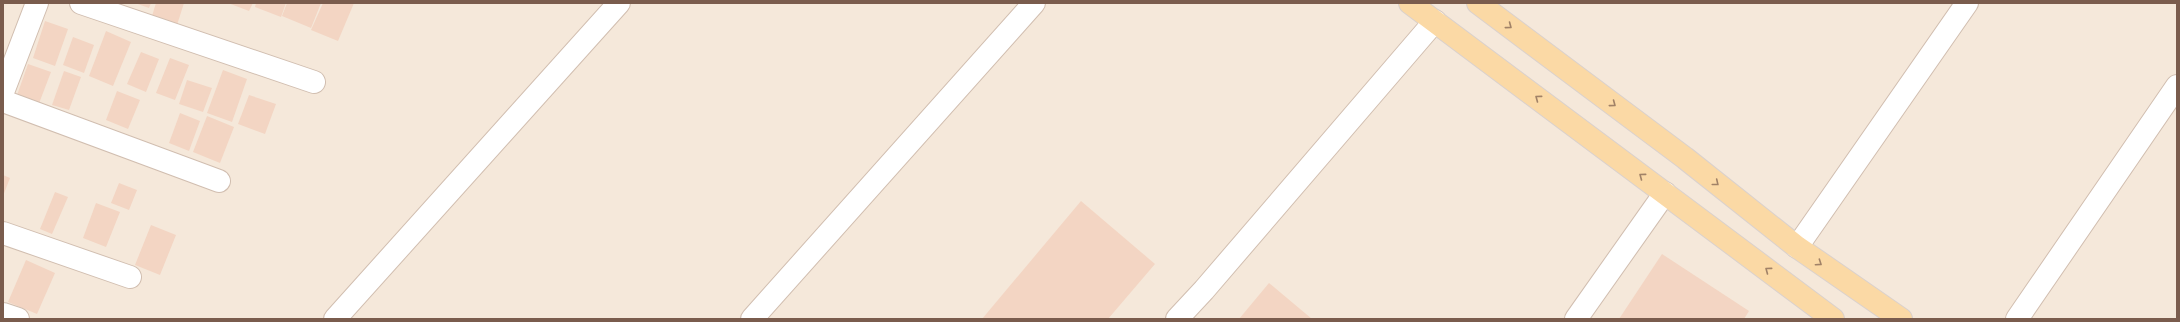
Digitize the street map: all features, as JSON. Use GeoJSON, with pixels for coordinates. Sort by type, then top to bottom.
{"type":"FeatureCollection","features":[{"type":"Feature","properties":{"kind":"main road"},"geometry":{"type":"LineString","coordinates":[[1410,3],[1833,319]]}},
{"type":"Feature","properties":{"kind":"main road"},"geometry":{"type":"LineString","coordinates":[[1478,3],[1685,158],[1797,247],[1901,319]]}},
{"type":"Feature","properties":{"kind":"street"},"geometry":{"type":"LineString","coordinates":[[3,92],[37,3]]}},
{"type":"Feature","properties":{"kind":"street"},"geometry":{"type":"LineString","coordinates":[[82,3],[314,82]]}},
{"type":"Feature","properties":{"kind":"street"},"geometry":{"type":"LineString","coordinates":[[335,319],[619,3]]}},
{"type":"Feature","properties":{"kind":"street"},"geometry":{"type":"LineString","coordinates":[[752,319],[1034,3]]}},
{"type":"Feature","properties":{"kind":"street"},"geometry":{"type":"LineString","coordinates":[[1797,247],[1967,3]]}},
{"type":"Feature","properties":{"kind":"street"},"geometry":{"type":"LineString","coordinates":[[1177,319],[1204,290],[1435,21]]}},
{"type":"Feature","properties":{"kind":"street"},"geometry":{"type":"LineString","coordinates":[[2017,319],[2177,86]]}},
{"type":"Feature","properties":{"kind":"street"},"geometry":{"type":"LineString","coordinates":[[3,101],[219,180]]}},
{"type":"Feature","properties":{"kind":"street"},"geometry":{"type":"LineString","coordinates":[[1576,319],[1665,193]]}},
{"type":"Feature","properties":{"kind":"street"},"geometry":{"type":"LineString","coordinates":[[3,233],[130,277]]}},
{"type":"Feature","properties":{"kind":"street"},"geometry":{"type":"LineString","coordinates":[[3,314],[18,319]]}},
{"type":"Feature","properties":{"kind":"shaded area"},"geometry":{"type":"Polygon","coordinates":[[[3,3],[2177,3],[2177,319],[3,319],[3,3]]]}},
{"type":"Feature","properties":{"kind":"building"},"geometry":{"type":"Polygon","coordinates":[[[135,3],[151,3],[149,8],[135,3]]]}},
{"type":"Feature","properties":{"kind":"building"},"geometry":{"type":"Polygon","coordinates":[[[156,3],[184,3],[177,25],[152,16],[156,3]]]}},
{"type":"Feature","properties":{"kind":"building"},"geometry":{"type":"Polygon","coordinates":[[[228,3],[253,3],[249,11],[228,3]]]}},
{"type":"Feature","properties":{"kind":"building"},"geometry":{"type":"Polygon","coordinates":[[[256,3],[286,3],[281,17],[255,7],[256,3]]]}},
{"type":"Feature","properties":{"kind":"building"},"geometry":{"type":"Polygon","coordinates":[[[287,3],[321,3],[311,28],[282,16],[287,3]]]}},
{"type":"Feature","properties":{"kind":"building"},"geometry":{"type":"Polygon","coordinates":[[[323,3],[354,3],[338,41],[311,30],[323,3]]]}},
{"type":"Feature","properties":{"kind":"building"},"geometry":{"type":"Polygon","coordinates":[[[45,21],[68,29],[55,66],[33,58],[45,21]]]}},
{"type":"Feature","properties":{"kind":"building"},"geometry":{"type":"Polygon","coordinates":[[[106,31],[131,42],[113,86],[89,76],[106,31]]]}},
{"type":"Feature","properties":{"kind":"building"},"geometry":{"type":"Polygon","coordinates":[[[73,37],[94,45],[84,73],[63,65],[73,37]]]}},
{"type":"Feature","properties":{"kind":"building"},"geometry":{"type":"Polygon","coordinates":[[[141,52],[159,59],[146,92],[127,84],[141,52]]]}},
{"type":"Feature","properties":{"kind":"building"},"geometry":{"type":"Polygon","coordinates":[[[170,58],[189,65],[175,100],[156,93],[170,58]]]}},
{"type":"Feature","properties":{"kind":"building"},"geometry":{"type":"Polygon","coordinates":[[[28,64],[51,72],[38,106],[16,98],[28,64]]]}},
{"type":"Feature","properties":{"kind":"building"},"geometry":{"type":"Polygon","coordinates":[[[223,70],[247,79],[232,122],[207,113],[223,70]]]}},
{"type":"Feature","properties":{"kind":"building"},"geometry":{"type":"Polygon","coordinates":[[[64,71],[81,77],[69,110],[52,105],[64,71]]]}},
{"type":"Feature","properties":{"kind":"building"},"geometry":{"type":"Polygon","coordinates":[[[187,80],[212,88],[203,112],[179,104],[187,80]]]}},
{"type":"Feature","properties":{"kind":"building"},"geometry":{"type":"Polygon","coordinates":[[[117,91],[140,100],[128,129],[106,120],[117,91]]]}},
{"type":"Feature","properties":{"kind":"building"},"geometry":{"type":"Polygon","coordinates":[[[249,95],[276,104],[265,134],[238,124],[249,95]]]}},
{"type":"Feature","properties":{"kind":"building"},"geometry":{"type":"Polygon","coordinates":[[[180,113],[200,121],[189,151],[169,143],[180,113]]]}},
{"type":"Feature","properties":{"kind":"building"},"geometry":{"type":"Polygon","coordinates":[[[207,116],[234,127],[220,163],[193,152],[207,116]]]}},
{"type":"Feature","properties":{"kind":"building"},"geometry":{"type":"Polygon","coordinates":[[[3,175],[10,178],[3,196],[3,175]]]}},
{"type":"Feature","properties":{"kind":"building"},"geometry":{"type":"Polygon","coordinates":[[[119,183],[137,190],[129,210],[111,203],[119,183]]]}},
{"type":"Feature","properties":{"kind":"building"},"geometry":{"type":"Polygon","coordinates":[[[55,192],[68,197],[52,234],[40,229],[55,192]]]}},
{"type":"Feature","properties":{"kind":"building"},"geometry":{"type":"Polygon","coordinates":[[[1081,201],[1155,264],[1108,319],[982,319],[1081,201]]]}},
{"type":"Feature","properties":{"kind":"building"},"geometry":{"type":"Polygon","coordinates":[[[96,203],[120,212],[106,247],[83,238],[96,203]]]}},
{"type":"Feature","properties":{"kind":"building"},"geometry":{"type":"Polygon","coordinates":[[[151,225],[176,235],[160,275],[135,265],[151,225]]]}},
{"type":"Feature","properties":{"kind":"building"},"geometry":{"type":"Polygon","coordinates":[[[1662,254],[1749,311],[1744,319],[1619,319],[1662,254]]]}},
{"type":"Feature","properties":{"kind":"building"},"geometry":{"type":"Polygon","coordinates":[[[26,260],[55,273],[37,314],[8,302],[26,260]]]}},
{"type":"Feature","properties":{"kind":"building"},"geometry":{"type":"Polygon","coordinates":[[[1269,283],[1312,319],[1239,319],[1269,283]]]}}]}
